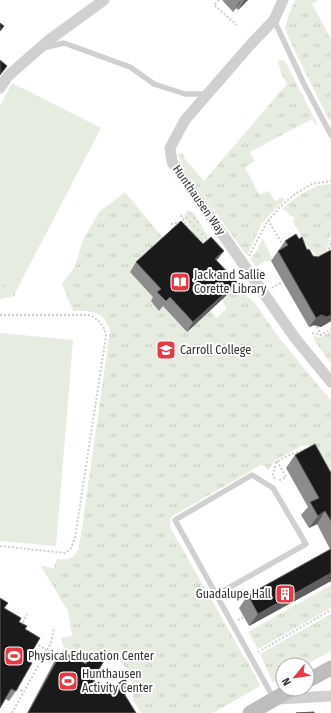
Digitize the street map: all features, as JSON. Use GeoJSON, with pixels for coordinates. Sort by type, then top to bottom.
{"type":"FeatureCollection","features":[{"type":"Feature","properties":{"kind":"main road"},"geometry":{"type":"LineString","coordinates":[[315,677],[331,668]]}},
{"type":"Feature","properties":{"kind":"main road"},"geometry":{"type":"LineString","coordinates":[[250,713],[278,697]]}},
{"type":"Feature","properties":{"kind":"street"},"geometry":{"type":"LineString","coordinates":[[0,88],[8,76],[39,49],[104,0]]}},
{"type":"Feature","properties":{"kind":"street","name":"Hunthausen Way"},"geometry":{"type":"LineString","coordinates":[[283,0],[274,20],[251,44],[185,120],[170,148],[172,162],[296,338],[331,382]]}},
{"type":"Feature","properties":{"kind":"street"},"geometry":{"type":"LineString","coordinates":[[274,699],[331,696]]}},
{"type":"Feature","properties":{"kind":"lane"},"geometry":{"type":"LineString","coordinates":[[274,20],[304,84],[331,135]]}},
{"type":"Feature","properties":{"kind":"lane"},"geometry":{"type":"LineString","coordinates":[[39,49],[64,43],[130,67],[154,84],[185,94],[207,94]]}},
{"type":"Feature","properties":{"kind":"lane"},"geometry":{"type":"LineString","coordinates":[[216,594],[306,544],[273,488],[252,475],[175,520],[274,699]]}},
{"type":"Feature","properties":{"kind":"path"},"geometry":{"type":"LineString","coordinates":[[219,0],[214,4],[237,25]]}},
{"type":"Feature","properties":{"kind":"path"},"geometry":{"type":"LineString","coordinates":[[249,257],[268,220],[280,207],[295,194],[312,184],[331,181]]}},
{"type":"Feature","properties":{"kind":"path"},"geometry":{"type":"LineString","coordinates":[[181,215],[191,233]]}},
{"type":"Feature","properties":{"kind":"path"},"geometry":{"type":"LineString","coordinates":[[268,220],[284,247]]}},
{"type":"Feature","properties":{"kind":"path"},"geometry":{"type":"LineString","coordinates":[[171,224],[185,222]]}},
{"type":"Feature","properties":{"kind":"path"},"geometry":{"type":"LineString","coordinates":[[327,256],[331,240]]}},
{"type":"Feature","properties":{"kind":"path"},"geometry":{"type":"LineString","coordinates":[[230,278],[254,296]]}},
{"type":"Feature","properties":{"kind":"path"},"geometry":{"type":"LineString","coordinates":[[0,315],[90,315],[105,327],[106,336],[75,538],[71,548],[65,553],[0,546]]}},
{"type":"Feature","properties":{"kind":"path"},"geometry":{"type":"LineString","coordinates":[[313,325],[317,327],[321,335]]}},
{"type":"Feature","properties":{"kind":"path"},"geometry":{"type":"LineString","coordinates":[[312,334],[321,335],[331,329]]}},
{"type":"Feature","properties":{"kind":"path"},"geometry":{"type":"LineString","coordinates":[[273,475],[277,461],[307,449],[312,452]]}},
{"type":"Feature","properties":{"kind":"path"},"geometry":{"type":"LineString","coordinates":[[289,455],[292,459]]}},
{"type":"Feature","properties":{"kind":"path"},"geometry":{"type":"LineString","coordinates":[[277,461],[286,477],[277,482]]}},
{"type":"Feature","properties":{"kind":"path"},"geometry":{"type":"LineString","coordinates":[[256,653],[331,610]]}},
{"type":"Feature","properties":{"kind":"path"},"geometry":{"type":"LineString","coordinates":[[21,626],[27,614]]}},
{"type":"Feature","properties":{"kind":"path"},"geometry":{"type":"LineString","coordinates":[[238,620],[244,617]]}},
{"type":"Feature","properties":{"kind":"path"},"geometry":{"type":"LineString","coordinates":[[12,713],[51,643],[54,628]]}},
{"type":"Feature","properties":{"kind":"path"},"geometry":{"type":"LineString","coordinates":[[29,640],[61,658]]}},
{"type":"Feature","properties":{"kind":"path"},"geometry":{"type":"LineString","coordinates":[[17,688],[24,692]]}},
{"type":"Feature","properties":{"kind":"green space"},"geometry":{"type":"Polygon","coordinates":[[[295,0],[319,0],[312,4],[331,39],[331,119],[329,120],[285,28],[295,0]]]}},
{"type":"Feature","properties":{"kind":"green space"},"geometry":{"type":"Polygon","coordinates":[[[278,61],[285,61],[317,124],[316,125],[312,119],[250,152],[255,161],[245,167],[259,195],[269,191],[275,201],[282,197],[285,200],[261,225],[247,256],[184,169],[178,154],[183,154],[184,158],[204,181],[287,84],[281,73],[278,61]]]}},
{"type":"Feature","properties":{"kind":"green space"},"geometry":{"type":"Polygon","coordinates":[[[12,83],[101,128],[16,291],[0,283],[0,106],[12,83]]]}},
{"type":"Feature","properties":{"kind":"green space"},"geometry":{"type":"Polygon","coordinates":[[[331,184],[331,233],[326,258],[321,261],[306,244],[293,221],[295,220],[293,217],[282,209],[305,192],[317,186],[331,184]]]}},
{"type":"Feature","properties":{"kind":"green space"},"geometry":{"type":"Polygon","coordinates":[[[125,192],[163,238],[154,298],[159,310],[163,306],[187,332],[210,310],[216,318],[227,308],[221,299],[234,286],[255,303],[277,335],[331,401],[331,479],[315,450],[310,446],[302,446],[274,461],[268,471],[261,465],[171,517],[170,527],[247,660],[260,686],[213,713],[141,713],[133,700],[132,682],[127,669],[118,660],[106,655],[95,655],[83,658],[76,664],[62,656],[66,651],[61,638],[72,636],[68,611],[41,566],[54,568],[57,559],[73,557],[79,548],[110,331],[101,315],[86,311],[73,311],[62,284],[75,266],[82,242],[99,212],[125,192]]]}},
{"type":"Feature","properties":{"kind":"green space"},"geometry":{"type":"Polygon","coordinates":[[[187,211],[194,213],[208,237],[199,246],[184,216],[187,211]]]}},
{"type":"Feature","properties":{"kind":"green space"},"geometry":{"type":"Polygon","coordinates":[[[263,238],[272,258],[271,261],[265,261],[256,267],[250,259],[256,252],[263,238]]]}},
{"type":"Feature","properties":{"kind":"green space"},"geometry":{"type":"Polygon","coordinates":[[[0,283],[16,291],[15,296],[0,299],[0,283]]]}},
{"type":"Feature","properties":{"kind":"green space"},"geometry":{"type":"Polygon","coordinates":[[[331,332],[331,364],[313,336],[320,337],[331,332]]]}},
{"type":"Feature","properties":{"kind":"green space"},"geometry":{"type":"Polygon","coordinates":[[[0,333],[73,340],[56,546],[0,541],[0,333]]]}},
{"type":"Feature","properties":{"kind":"green space"},"geometry":{"type":"Polygon","coordinates":[[[331,585],[331,608],[258,649],[248,632],[331,585]]]}},
{"type":"Feature","properties":{"kind":"green space"},"geometry":{"type":"Polygon","coordinates":[[[331,614],[331,651],[315,660],[315,657],[275,657],[275,682],[273,683],[260,654],[331,614]]]}},
{"type":"Feature","properties":{"kind":"building"},"geometry":{"type":"Polygon","coordinates":[[[0,23],[4,26],[0,31],[0,23]]]}},
{"type":"Feature","properties":{"kind":"building"},"geometry":{"type":"Polygon","coordinates":[[[0,60],[7,66],[0,75],[0,60]]]}},
{"type":"Feature","properties":{"kind":"building","name":"Jack and Sallie Corette Library"},"geometry":{"type":"Polygon","coordinates":[[[181,221],[203,244],[211,237],[224,251],[215,259],[237,282],[193,322],[170,297],[166,301],[157,292],[161,289],[136,262],[181,221]]]}},
{"type":"Feature","properties":{"kind":"building"},"geometry":{"type":"Polygon","coordinates":[[[296,234],[299,239],[302,237],[307,250],[309,249],[313,256],[318,257],[331,250],[331,315],[327,317],[321,315],[316,318],[278,251],[288,245],[285,241],[296,234]]]}},
{"type":"Feature","properties":{"kind":"building"},"geometry":{"type":"Polygon","coordinates":[[[315,444],[331,473],[331,521],[325,511],[318,516],[310,502],[319,498],[295,455],[315,444]]]}},
{"type":"Feature","properties":{"kind":"building","name":"Guadalupe Hall"},"geometry":{"type":"Polygon","coordinates":[[[331,549],[331,573],[258,614],[248,595],[331,549]]]}},
{"type":"Feature","properties":{"kind":"building","name":"Physical Education Center"},"geometry":{"type":"Polygon","coordinates":[[[0,598],[8,603],[4,608],[21,618],[19,622],[27,626],[25,629],[40,638],[30,655],[32,656],[29,662],[32,663],[16,691],[11,689],[0,708],[0,598]]]}},
{"type":"Feature","properties":{"kind":"building","name":"Hunthausen Activity Center"},"geometry":{"type":"Polygon","coordinates":[[[62,651],[86,664],[92,652],[105,659],[93,680],[109,689],[125,679],[130,688],[123,692],[136,713],[28,713],[62,651]]]}},
{"type":"Feature","properties":{"kind":"place","name":"Jack and Sallie Corette Library"},"geometry":{"type":"Point","coordinates":[180,282]}},
{"type":"Feature","properties":{"kind":"place","name":"Carroll College"},"geometry":{"type":"Point","coordinates":[166,350]}},
{"type":"Feature","properties":{"kind":"place","name":"Guadalupe Hall"},"geometry":{"type":"Point","coordinates":[285,594]}},
{"type":"Feature","properties":{"kind":"place","name":"Physical Education Center"},"geometry":{"type":"Point","coordinates":[14,656]}},
{"type":"Feature","properties":{"kind":"place","name":"Hunthausen Activity Center"},"geometry":{"type":"Point","coordinates":[68,681]}}]}
